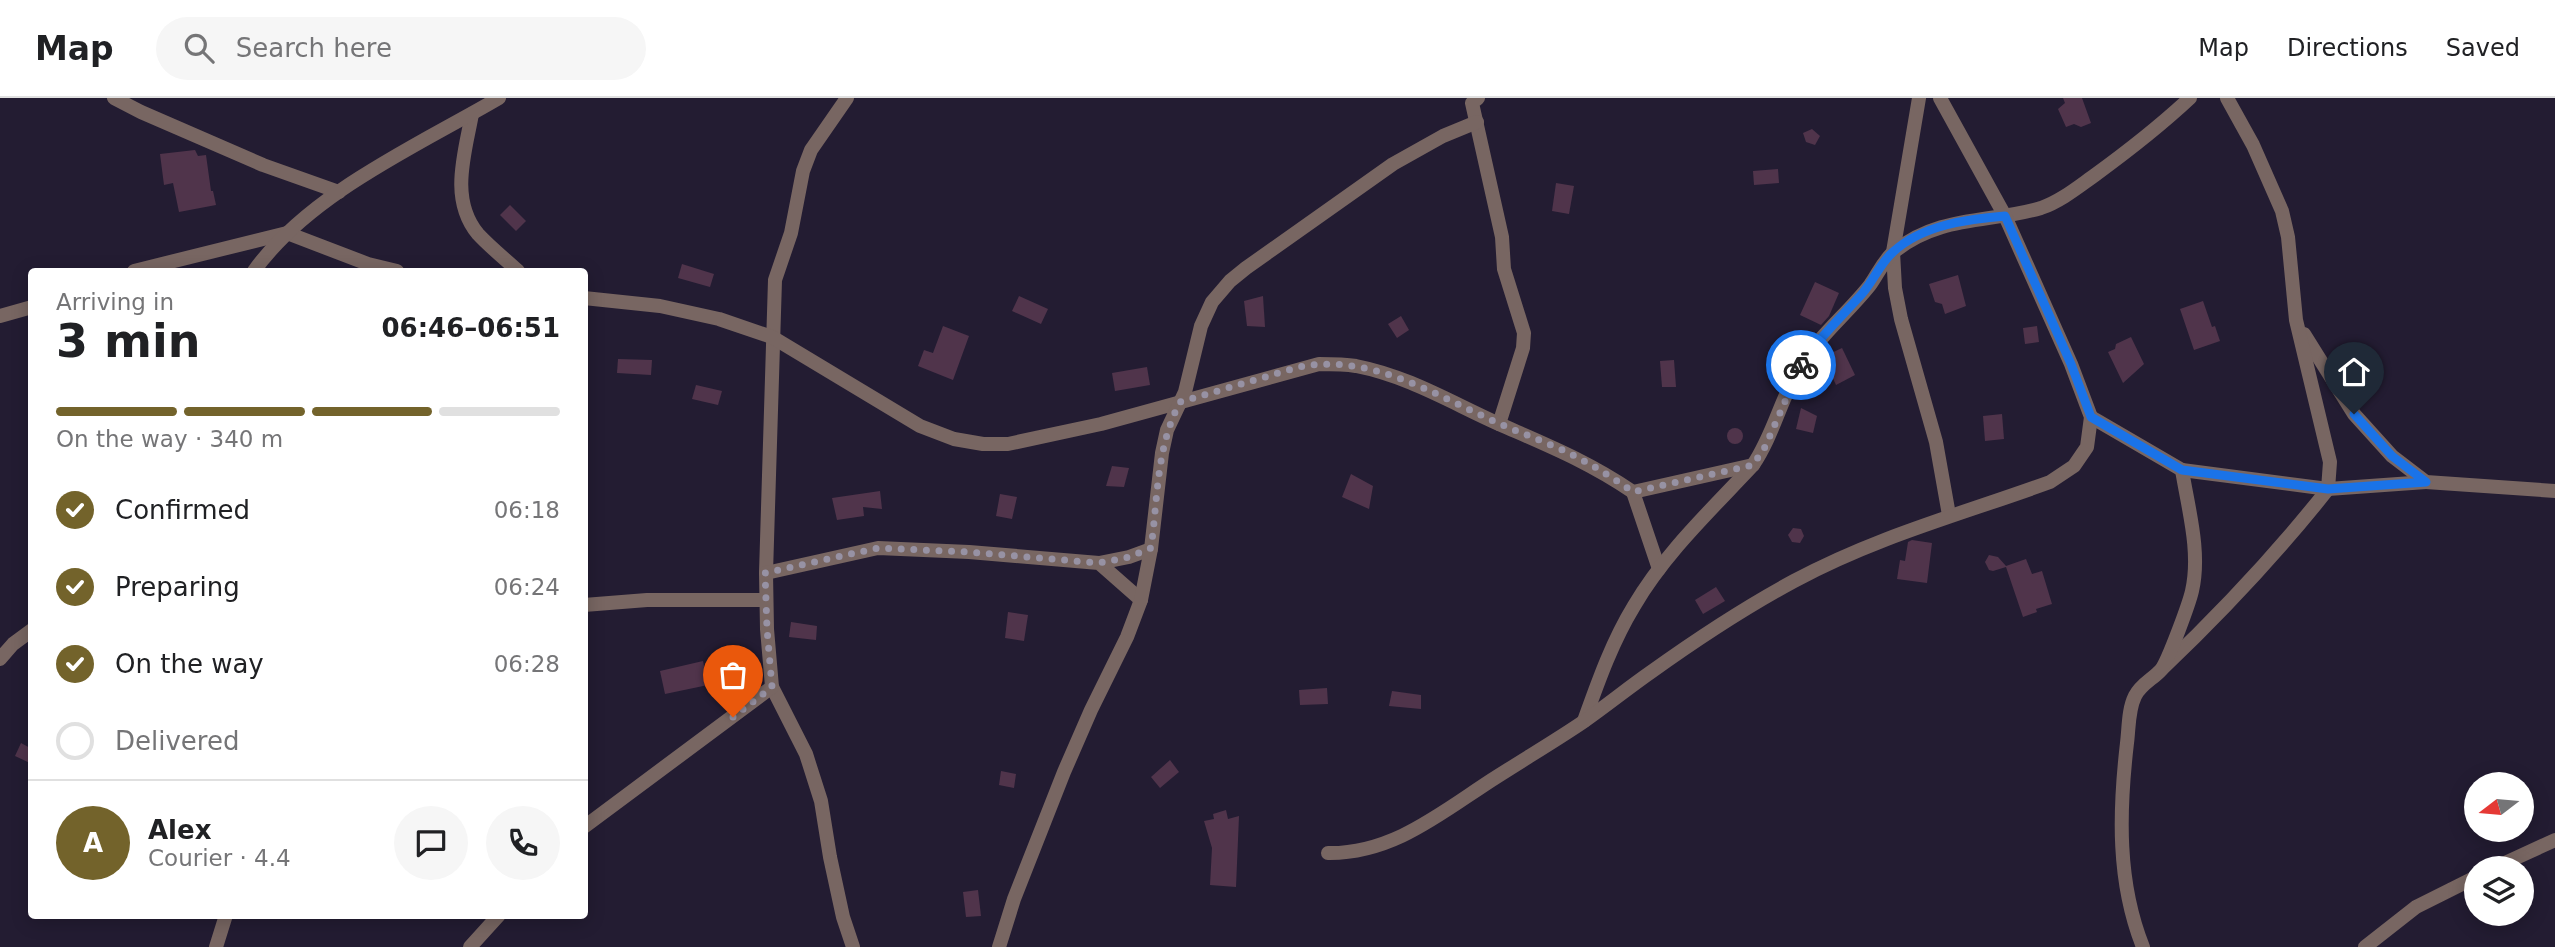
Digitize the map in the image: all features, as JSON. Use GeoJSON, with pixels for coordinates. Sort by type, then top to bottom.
{"type":"FeatureCollection","features":[{"type":"Feature","properties":{"kind":"street"},"geometry":{"type":"LineString","coordinates":[[114,98],[263,165],[340,192]]}},
{"type":"Feature","properties":{"kind":"street"},"geometry":{"type":"LineString","coordinates":[[257,268],[287,233],[314,209],[499,98]]}},
{"type":"Feature","properties":{"kind":"street"},"geometry":{"type":"LineString","coordinates":[[846,98],[811,150],[803,171],[791,233],[775,280],[765,573],[772,687],[806,754],[821,801],[843,918],[853,947]]}},
{"type":"Feature","properties":{"kind":"street"},"geometry":{"type":"LineString","coordinates":[[1919,98],[1893,252],[1895,288],[1901,319],[1936,442],[1950,515]]}},
{"type":"Feature","properties":{"kind":"street"},"geometry":{"type":"LineString","coordinates":[[1328,853],[1349,854],[1382,846],[1423,827],[1472,792],[1583,722],[1729,618],[1796,580],[1873,542],[2022,493],[2050,482],[2074,466],[2087,447],[2091,417],[2071,364],[2005,216],[1940,98]]}},
{"type":"Feature","properties":{"kind":"street"},"geometry":{"type":"LineString","coordinates":[[1583,722],[1607,659],[1633,607],[1659,569],[1753,465],[1765,447],[1799,368],[1817,341],[1870,286],[1893,252],[1919,235],[1948,224],[2005,216],[2043,207],[2069,194],[2125,153],[2190,98]]}},
{"type":"Feature","properties":{"kind":"street"},"geometry":{"type":"LineString","coordinates":[[2143,947],[2134,925],[2126,891],[2122,844],[2122,791],[2135,695],[2142,685],[2226,608],[2284,545],[2328,489],[2330,462],[2296,320],[2288,237],[2282,211],[2253,145],[2227,98]]}},
{"type":"Feature","properties":{"kind":"street"},"geometry":{"type":"LineString","coordinates":[[1474,100],[1502,237],[1504,270],[1524,333],[1524,348],[1499,424]]}},
{"type":"Feature","properties":{"kind":"street"},"geometry":{"type":"LineString","coordinates":[[472,114],[461,177],[461,195],[466,212],[477,232],[515,268]]}},
{"type":"Feature","properties":{"kind":"street"},"geometry":{"type":"LineString","coordinates":[[999,947],[1014,899],[1064,772],[1127,638],[1141,600],[1167,430],[1185,392],[1201,326],[1212,302],[1230,281],[1393,164],[1443,136],[1477,122]]}},
{"type":"Feature","properties":{"kind":"street"},"geometry":{"type":"LineString","coordinates":[[146,268],[287,233],[385,268]]}},
{"type":"Feature","properties":{"kind":"street"},"geometry":{"type":"LineString","coordinates":[[588,298],[672,309],[719,319],[772,337],[920,426],[954,439],[983,444],[1008,444],[1042,438],[1319,363],[1354,366],[1385,373],[1427,389],[1499,424],[1579,458],[1633,492],[1659,569]]}},
{"type":"Feature","properties":{"kind":"street"},"geometry":{"type":"LineString","coordinates":[[0,316],[28,308]]}},
{"type":"Feature","properties":{"kind":"street"},"geometry":{"type":"LineString","coordinates":[[2296,320],[2354,414],[2392,456],[2426,482]]}},
{"type":"Feature","properties":{"kind":"street"},"geometry":{"type":"LineString","coordinates":[[2091,417],[2182,470],[2328,489],[2426,482],[2555,491]]}},
{"type":"Feature","properties":{"kind":"street"},"geometry":{"type":"LineString","coordinates":[[1633,492],[1753,465]]}},
{"type":"Feature","properties":{"kind":"street"},"geometry":{"type":"LineString","coordinates":[[2162,669],[2192,593],[2195,570],[2182,470]]}},
{"type":"Feature","properties":{"kind":"street"},"geometry":{"type":"LineString","coordinates":[[765,573],[855,552],[895,547],[1099,563],[1129,557],[1151,548]]}},
{"type":"Feature","properties":{"kind":"street"},"geometry":{"type":"LineString","coordinates":[[1099,563],[1141,600]]}},
{"type":"Feature","properties":{"kind":"street"},"geometry":{"type":"LineString","coordinates":[[588,605],[648,600],[766,600]]}},
{"type":"Feature","properties":{"kind":"street"},"geometry":{"type":"LineString","coordinates":[[0,659],[13,644],[28,633]]}},
{"type":"Feature","properties":{"kind":"street"},"geometry":{"type":"LineString","coordinates":[[588,824],[772,687]]}},
{"type":"Feature","properties":{"kind":"street"},"geometry":{"type":"LineString","coordinates":[[2520,856],[2555,840]]}},
{"type":"Feature","properties":{"kind":"street"},"geometry":{"type":"LineString","coordinates":[[2365,947],[2416,907],[2464,883]]}},
{"type":"Feature","properties":{"kind":"street"},"geometry":{"type":"LineString","coordinates":[[216,947],[225,919]]}},
{"type":"Feature","properties":{"kind":"street"},"geometry":{"type":"LineString","coordinates":[[470,947],[495,919]]}},
{"type":"Feature","properties":{"kind":"building"},"geometry":{"type":"Polygon","coordinates":[[[2063,98],[2082,98],[2091,123],[2081,127],[2074,124],[2066,127],[2058,109],[2065,103],[2063,98]]]}},
{"type":"Feature","properties":{"kind":"building"},"geometry":{"type":"Polygon","coordinates":[[[1812,129],[1820,136],[1815,145],[1806,142],[1803,133],[1812,129]]]}},
{"type":"Feature","properties":{"kind":"building"},"geometry":{"type":"Polygon","coordinates":[[[195,150],[198,156],[206,155],[211,191],[216,205],[179,212],[173,183],[164,185],[160,154],[195,150]]]}},
{"type":"Feature","properties":{"kind":"building"},"geometry":{"type":"Polygon","coordinates":[[[1778,169],[1779,183],[1754,185],[1753,171],[1778,169]]]}},
{"type":"Feature","properties":{"kind":"building"},"geometry":{"type":"Polygon","coordinates":[[[1556,183],[1574,186],[1569,214],[1552,211],[1556,183]]]}},
{"type":"Feature","properties":{"kind":"building"},"geometry":{"type":"Polygon","coordinates":[[[510,205],[526,221],[516,231],[500,215],[510,205]]]}},
{"type":"Feature","properties":{"kind":"building"},"geometry":{"type":"Polygon","coordinates":[[[682,264],[714,274],[710,287],[678,278],[682,264]]]}},
{"type":"Feature","properties":{"kind":"building"},"geometry":{"type":"Polygon","coordinates":[[[1958,275],[1966,306],[1945,314],[1942,304],[1935,302],[1929,284],[1958,275]]]}},
{"type":"Feature","properties":{"kind":"building"},"geometry":{"type":"Polygon","coordinates":[[[1815,282],[1839,293],[1829,316],[1821,325],[1800,315],[1815,282]]]}},
{"type":"Feature","properties":{"kind":"building"},"geometry":{"type":"Polygon","coordinates":[[[1019,296],[1048,309],[1041,324],[1012,311],[1019,296]]]}},
{"type":"Feature","properties":{"kind":"building"},"geometry":{"type":"Polygon","coordinates":[[[1263,296],[1265,327],[1247,326],[1244,301],[1263,296]]]}},
{"type":"Feature","properties":{"kind":"building"},"geometry":{"type":"Polygon","coordinates":[[[2203,301],[2220,341],[2194,350],[2180,309],[2203,301]]]}},
{"type":"Feature","properties":{"kind":"building"},"geometry":{"type":"Polygon","coordinates":[[[1401,316],[1409,330],[1397,338],[1388,324],[1401,316]]]}},
{"type":"Feature","properties":{"kind":"building"},"geometry":{"type":"Polygon","coordinates":[[[943,326],[969,336],[953,380],[918,366],[924,350],[933,353],[943,326]]]}},
{"type":"Feature","properties":{"kind":"building"},"geometry":{"type":"Polygon","coordinates":[[[2037,326],[2039,342],[2025,344],[2023,328],[2037,326]]]}},
{"type":"Feature","properties":{"kind":"building"},"geometry":{"type":"Polygon","coordinates":[[[2131,337],[2144,364],[2123,383],[2108,352],[2115,349],[2116,344],[2131,337]]]}},
{"type":"Feature","properties":{"kind":"building"},"geometry":{"type":"Polygon","coordinates":[[[1842,348],[1855,375],[1836,385],[1823,357],[1842,348]]]}},
{"type":"Feature","properties":{"kind":"building"},"geometry":{"type":"Polygon","coordinates":[[[618,359],[652,360],[651,375],[617,373],[618,359]]]}},
{"type":"Feature","properties":{"kind":"building"},"geometry":{"type":"Polygon","coordinates":[[[1674,360],[1676,387],[1662,387],[1660,361],[1674,360]]]}},
{"type":"Feature","properties":{"kind":"building"},"geometry":{"type":"Polygon","coordinates":[[[1147,367],[1150,385],[1115,391],[1112,373],[1147,367]]]}},
{"type":"Feature","properties":{"kind":"building"},"geometry":{"type":"Polygon","coordinates":[[[696,385],[722,391],[718,405],[692,399],[696,385]]]}},
{"type":"Feature","properties":{"kind":"building"},"geometry":{"type":"Polygon","coordinates":[[[1801,408],[1817,416],[1813,433],[1796,429],[1801,408]]]}},
{"type":"Feature","properties":{"kind":"building"},"geometry":{"type":"Polygon","coordinates":[[[2002,414],[2004,439],[1985,441],[1983,416],[2002,414]]]}},
{"type":"Feature","properties":{"kind":"building"},"geometry":{"type":"Polygon","coordinates":[[[1735,428],[1741,430],[1741,442],[1735,444],[1729,442],[1727,436],[1729,430],[1735,428]]]}},
{"type":"Feature","properties":{"kind":"building"},"geometry":{"type":"Polygon","coordinates":[[[1112,466],[1129,468],[1124,487],[1106,486],[1112,466]]]}},
{"type":"Feature","properties":{"kind":"building"},"geometry":{"type":"Polygon","coordinates":[[[1351,474],[1373,486],[1369,509],[1342,497],[1351,474]]]}},
{"type":"Feature","properties":{"kind":"building"},"geometry":{"type":"Polygon","coordinates":[[[880,491],[882,509],[863,507],[864,516],[837,520],[832,498],[880,491]]]}},
{"type":"Feature","properties":{"kind":"building"},"geometry":{"type":"Polygon","coordinates":[[[1000,494],[1017,497],[1012,519],[996,516],[1000,494]]]}},
{"type":"Feature","properties":{"kind":"building"},"geometry":{"type":"Polygon","coordinates":[[[1793,528],[1801,529],[1804,536],[1800,543],[1792,542],[1788,535],[1793,528]]]}},
{"type":"Feature","properties":{"kind":"building"},"geometry":{"type":"Polygon","coordinates":[[[1912,540],[1932,543],[1927,583],[1897,579],[1900,560],[1905,561],[1908,542],[1912,540]]]}},
{"type":"Feature","properties":{"kind":"building"},"geometry":{"type":"Polygon","coordinates":[[[1989,555],[1998,557],[2006,566],[2026,559],[2032,574],[2042,571],[2052,604],[2023,617],[2006,567],[1989,570],[1985,562],[1989,555]]]}},
{"type":"Feature","properties":{"kind":"building"},"geometry":{"type":"Polygon","coordinates":[[[1716,587],[1725,601],[1703,614],[1695,600],[1716,587]]]}},
{"type":"Feature","properties":{"kind":"building"},"geometry":{"type":"Polygon","coordinates":[[[1008,612],[1028,615],[1024,641],[1005,638],[1008,612]]]}},
{"type":"Feature","properties":{"kind":"building"},"geometry":{"type":"Polygon","coordinates":[[[791,622],[817,626],[816,640],[789,637],[791,622]]]}},
{"type":"Feature","properties":{"kind":"building"},"geometry":{"type":"Polygon","coordinates":[[[703,661],[708,685],[665,694],[660,671],[703,661]]]}},
{"type":"Feature","properties":{"kind":"building"},"geometry":{"type":"Polygon","coordinates":[[[1327,688],[1328,704],[1300,705],[1299,690],[1327,688]]]}},
{"type":"Feature","properties":{"kind":"building"},"geometry":{"type":"Polygon","coordinates":[[[1392,691],[1421,695],[1421,709],[1389,706],[1392,691]]]}},
{"type":"Feature","properties":{"kind":"building"},"geometry":{"type":"Polygon","coordinates":[[[21,743],[28,747],[28,762],[15,756],[21,743]]]}},
{"type":"Feature","properties":{"kind":"building"},"geometry":{"type":"Polygon","coordinates":[[[1170,760],[1179,772],[1160,788],[1151,777],[1170,760]]]}},
{"type":"Feature","properties":{"kind":"building"},"geometry":{"type":"Polygon","coordinates":[[[1001,771],[1016,774],[1014,788],[999,785],[1001,771]]]}},
{"type":"Feature","properties":{"kind":"building"},"geometry":{"type":"Polygon","coordinates":[[[1226,810],[1228,819],[1239,816],[1236,887],[1210,885],[1212,848],[1204,821],[1214,819],[1213,814],[1226,810]]]}},
{"type":"Feature","properties":{"kind":"building"},"geometry":{"type":"Polygon","coordinates":[[[978,890],[981,916],[966,917],[963,892],[978,890]]]}},
{"type":"Feature","properties":{"kind":"way so far"},"geometry":{"type":"LineString","coordinates":[[733,717],[772,687],[765,573],[878,548],[969,552],[1099,563],[1129,557],[1151,548],[1162,453],[1167,430],[1180,402],[1299,367],[1319,363],[1354,366],[1385,373],[1427,389],[1499,424],[1558,448],[1600,469],[1633,492],[1753,465],[1765,447],[1801,365]]}},
{"type":"Feature","properties":{"kind":"route"},"geometry":{"type":"LineString","coordinates":[[1801,365],[1817,341],[1870,286],[1893,252],[1919,235],[1948,224],[2005,216],[2071,364],[2091,417],[2182,470],[2328,489],[2426,482],[2392,456],[2354,414]]}}]}
